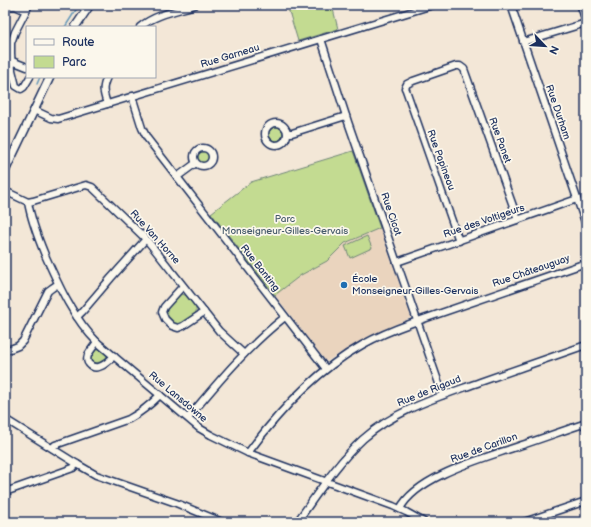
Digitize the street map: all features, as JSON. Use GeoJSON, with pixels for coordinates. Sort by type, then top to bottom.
{"type":"FeatureCollection","features":[{"type":"Feature","properties":{"kind":"street"},"geometry":{"type":"LineString","coordinates":[[76,26],[90,5]]}},
{"type":"Feature","properties":{"kind":"street","name":"Rue Garneau"},"geometry":{"type":"LineString","coordinates":[[34,110],[56,119],[425,6],[433,5]]}},
{"type":"Feature","properties":{"kind":"street","name":"Rue Durham"},"geometry":{"type":"LineString","coordinates":[[511,5],[586,225]]}},
{"type":"Feature","properties":{"kind":"street"},"geometry":{"type":"LineString","coordinates":[[581,5],[586,20]]}},
{"type":"Feature","properties":{"kind":"street"},"geometry":{"type":"LineString","coordinates":[[5,8],[14,6],[27,8],[12,39],[11,50],[14,77],[17,87],[24,87],[29,78]]}},
{"type":"Feature","properties":{"kind":"street"},"geometry":{"type":"LineString","coordinates":[[142,26],[154,18],[191,6]]}},
{"type":"Feature","properties":{"kind":"street"},"geometry":{"type":"LineString","coordinates":[[524,42],[586,23]]}},
{"type":"Feature","properties":{"kind":"street","name":"Rue Cicot"},"geometry":{"type":"LineString","coordinates":[[321,39],[346,116],[443,395]]}},
{"type":"Feature","properties":{"kind":"street"},"geometry":{"type":"LineString","coordinates":[[12,61],[26,67]]}},
{"type":"Feature","properties":{"kind":"street","name":"Rue Papineau"},"geometry":{"type":"LineString","coordinates":[[459,241],[405,89],[408,82],[456,66],[462,67]]}},
{"type":"Feature","properties":{"kind":"street","name":"Rue Panet"},"geometry":{"type":"LineString","coordinates":[[462,67],[466,72],[518,220]]}},
{"type":"Feature","properties":{"kind":"street"},"geometry":{"type":"LineString","coordinates":[[5,171],[50,78]]}},
{"type":"Feature","properties":{"kind":"street"},"geometry":{"type":"LineString","coordinates":[[107,78],[103,89],[107,104]]}},
{"type":"Feature","properties":{"kind":"street","name":"Rue Banting"},"geometry":{"type":"LineString","coordinates":[[132,96],[145,135],[326,369]]}},
{"type":"Feature","properties":{"kind":"street"},"geometry":{"type":"LineString","coordinates":[[287,133],[292,133],[346,116]]}},
{"type":"Feature","properties":{"kind":"street"},"geometry":{"type":"LineString","coordinates":[[177,177],[196,163]]}},
{"type":"Feature","properties":{"kind":"street","name":"Rue Van Horne"},"geometry":{"type":"LineString","coordinates":[[28,202],[90,185],[146,239],[221,334],[244,354]]}},
{"type":"Feature","properties":{"kind":"street"},"geometry":{"type":"LineString","coordinates":[[5,191],[28,202]]}},
{"type":"Feature","properties":{"kind":"street","name":"Rue des Voltigeurs"},"geometry":{"type":"LineString","coordinates":[[397,262],[577,199]]}},
{"type":"Feature","properties":{"kind":"street","name":"Rue Lansdowne"},"geometry":{"type":"LineString","coordinates":[[28,202],[36,230],[58,284],[76,317],[97,342],[188,418],[208,434],[248,453],[400,509],[424,522]]}},
{"type":"Feature","properties":{"kind":"street"},"geometry":{"type":"LineString","coordinates":[[76,317],[146,239]]}},
{"type":"Feature","properties":{"kind":"street","name":"Rue Châteauguay"},"geometry":{"type":"LineString","coordinates":[[248,453],[286,407],[308,384],[348,354],[376,338],[417,321],[586,263]]}},
{"type":"Feature","properties":{"kind":"street"},"geometry":{"type":"LineString","coordinates":[[5,351],[18,346],[23,342],[48,291],[58,284]]}},
{"type":"Feature","properties":{"kind":"street"},"geometry":{"type":"LineString","coordinates":[[183,286],[163,308],[162,314],[165,319],[172,326],[178,328],[204,312]]}},
{"type":"Feature","properties":{"kind":"street"},"geometry":{"type":"LineString","coordinates":[[188,418],[244,354],[285,317]]}},
{"type":"Feature","properties":{"kind":"street"},"geometry":{"type":"LineString","coordinates":[[97,342],[87,357],[90,365],[100,367],[114,356]]}},
{"type":"Feature","properties":{"kind":"street","name":"Rue de Rigaud"},"geometry":{"type":"LineString","coordinates":[[297,522],[338,466],[352,450],[376,428],[405,411],[443,395],[586,345]]}},
{"type":"Feature","properties":{"kind":"street"},"geometry":{"type":"LineString","coordinates":[[52,448],[55,444],[130,419],[160,395]]}},
{"type":"Feature","properties":{"kind":"street"},"geometry":{"type":"LineString","coordinates":[[5,419],[76,464],[101,477],[176,502],[222,522]]}},
{"type":"Feature","properties":{"kind":"street","name":"Rue de Carillon"},"geometry":{"type":"LineString","coordinates":[[400,509],[405,501],[415,492],[429,482],[446,473],[466,464],[586,423]]}},
{"type":"Feature","properties":{"kind":"street"},"geometry":{"type":"LineString","coordinates":[[5,492],[73,468],[76,464]]}},
{"type":"Feature","properties":{"kind":"street"},"geometry":{"type":"LineString","coordinates":[[524,522],[586,501]]}},
{"type":"Feature","properties":{"kind":"shaded area","name":"École Monseigneur-Gilles-Gervais"},"geometry":{"type":"Polygon","coordinates":[[[380,228],[410,318],[367,337],[327,361],[275,295],[301,275],[327,261],[345,243],[380,228]]]}},
{"type":"Feature","properties":{"kind":"green space"},"geometry":{"type":"Polygon","coordinates":[[[287,5],[332,5],[338,29],[298,41],[287,5]]]}},
{"type":"Feature","properties":{"kind":"green space"},"geometry":{"type":"Polygon","coordinates":[[[276,127],[281,129],[283,134],[281,139],[276,141],[271,139],[269,134],[271,129],[276,127]]]}},
{"type":"Feature","properties":{"kind":"green space"},"geometry":{"type":"Polygon","coordinates":[[[203,151],[207,153],[209,157],[207,161],[203,163],[199,161],[197,157],[199,153],[203,151]]]}},
{"type":"Feature","properties":{"kind":"green space","name":"Parc Monseigneur-Gilles-Gervais"},"geometry":{"type":"Polygon","coordinates":[[[353,151],[380,228],[345,243],[327,261],[301,275],[275,295],[211,213],[251,182],[353,151]]]}},
{"type":"Feature","properties":{"kind":"green space"},"geometry":{"type":"Polygon","coordinates":[[[367,236],[372,248],[350,258],[345,246],[367,236]]]}},
{"type":"Feature","properties":{"kind":"green space"},"geometry":{"type":"Polygon","coordinates":[[[181,294],[185,295],[193,304],[196,312],[189,319],[177,325],[168,318],[166,312],[169,306],[181,294]]]}},
{"type":"Feature","properties":{"kind":"green space"},"geometry":{"type":"Polygon","coordinates":[[[97,349],[106,354],[107,357],[98,363],[95,363],[91,361],[90,358],[97,349]]]}},
{"type":"Feature","properties":{"kind":"waterway"},"geometry":{"type":"LineString","coordinates":[[66,26],[79,5]]}},
{"type":"Feature","properties":{"kind":"waterway"},"geometry":{"type":"LineString","coordinates":[[37,84],[40,78]]}},
{"type":"Feature","properties":{"kind":"place","name":"École Monseigneur-Gilles-Gervais"},"geometry":{"type":"Point","coordinates":[344,285]}}]}
